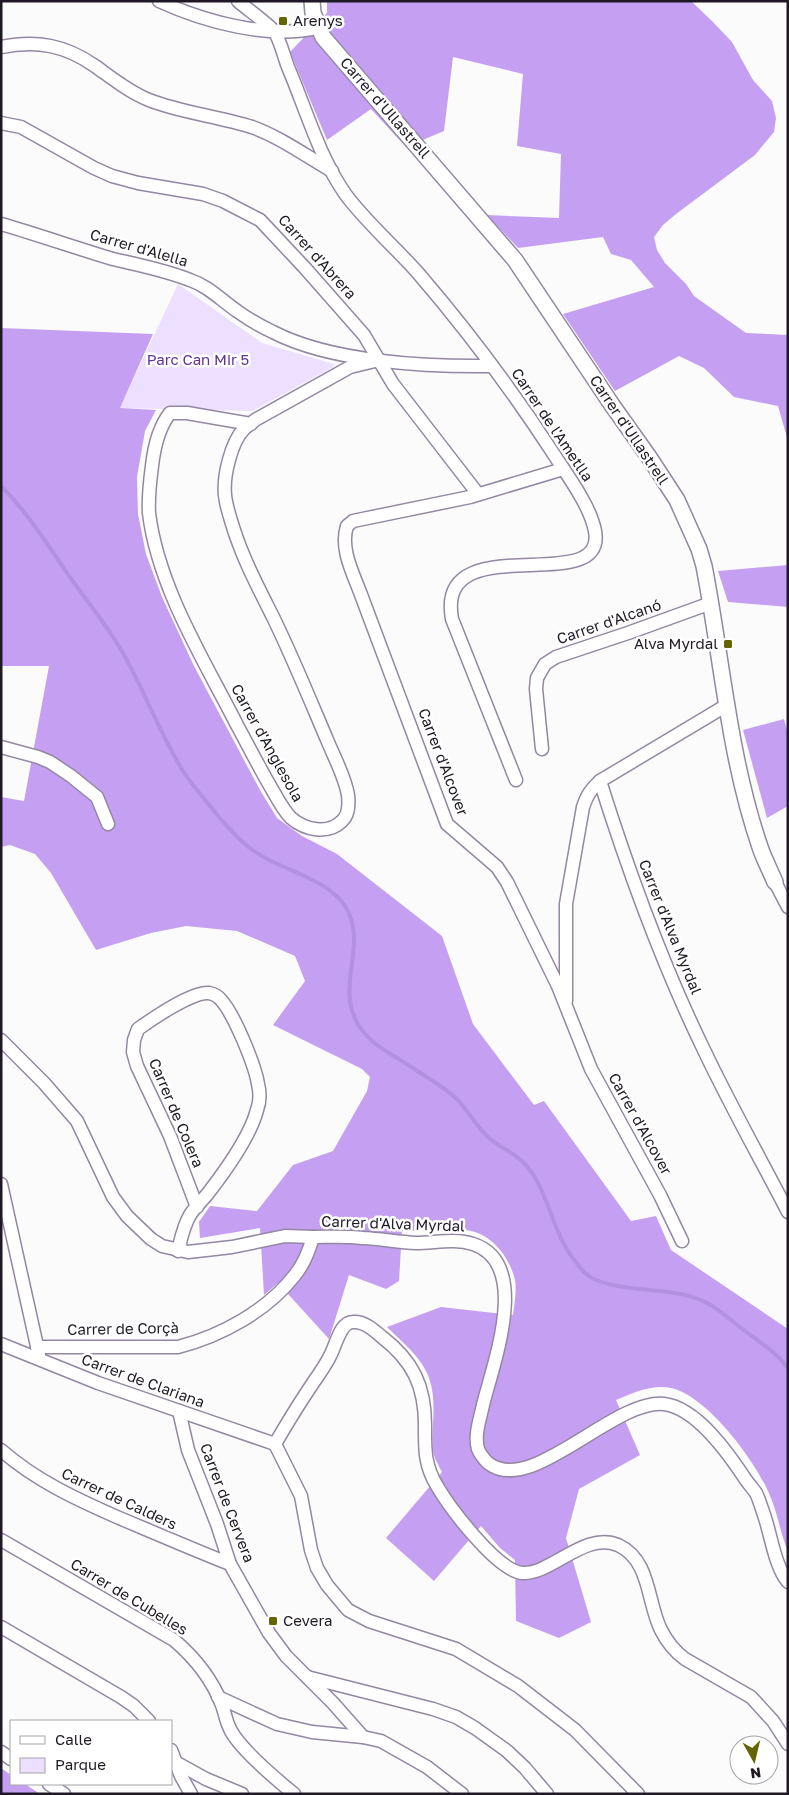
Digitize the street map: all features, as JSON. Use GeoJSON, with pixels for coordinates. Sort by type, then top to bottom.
{"type":"FeatureCollection","features":[{"type":"Feature","properties":{"kind":"street"},"geometry":{"type":"LineString","coordinates":[[159,1],[197,16],[229,24],[293,32],[318,28],[313,13],[312,1]]}},
{"type":"Feature","properties":{"kind":"street"},"geometry":{"type":"LineString","coordinates":[[238,1],[274,31]]}},
{"type":"Feature","properties":{"kind":"street","name":"Carrer d'Ullastrell"},"geometry":{"type":"LineString","coordinates":[[318,28],[515,260],[677,500],[699,549],[711,603],[727,705],[745,797],[760,848],[788,907]]}},
{"type":"Feature","properties":{"kind":"street","name":"Carrer de l'Ametlla"},"geometry":{"type":"LineString","coordinates":[[274,31],[332,171],[346,195],[448,308],[492,366],[563,469],[583,501],[593,525],[596,541],[590,553],[585,557],[563,563],[473,572],[459,581],[454,589],[450,608],[452,619],[516,780]]}},
{"type":"Feature","properties":{"kind":"street"},"geometry":{"type":"LineString","coordinates":[[1,47],[38,43],[62,48],[92,64],[144,98],[180,111],[226,120],[252,128],[278,139],[332,171]]}},
{"type":"Feature","properties":{"kind":"street","name":"Carrer d'Abrera"},"geometry":{"type":"LineString","coordinates":[[1,123],[20,127],[112,176],[138,183],[203,194],[224,201],[260,220],[364,336],[393,384],[478,494]]}},
{"type":"Feature","properties":{"kind":"street","name":"Carrer d'Alella"},"geometry":{"type":"LineString","coordinates":[[1,224],[104,256],[192,280],[275,334],[310,346],[340,354],[423,365],[492,366]]}},
{"type":"Feature","properties":{"kind":"street","name":"Carrer d'Anglesola"},"geometry":{"type":"LineString","coordinates":[[251,424],[188,413],[170,413],[165,420],[153,456],[149,498],[151,520],[158,552],[175,602],[265,777],[290,816],[305,828],[313,830],[327,829],[341,822],[346,816],[349,806],[346,786],[303,683],[247,567],[225,496],[227,468],[243,429],[293,398],[350,367],[379,360]]}},
{"type":"Feature","properties":{"kind":"street","name":"Carrer d'Alcover"},"geometry":{"type":"LineString","coordinates":[[563,469],[478,494],[354,521],[347,526],[344,543],[348,562],[447,824],[497,867],[507,882],[558,986],[591,1069],[656,1187],[682,1241]]}},
{"type":"Feature","properties":{"kind":"street","name":"Carrer d'Alcanó"},"geometry":{"type":"LineString","coordinates":[[542,749],[536,689],[537,678],[545,664],[556,657],[644,628],[711,603]]}},
{"type":"Feature","properties":{"kind":"street"},"geometry":{"type":"LineString","coordinates":[[566,1010],[566,904],[586,796],[600,781],[727,705]]}},
{"type":"Feature","properties":{"kind":"street"},"geometry":{"type":"LineString","coordinates":[[1,747],[38,757],[50,762],[71,776],[97,797],[108,824]]}},
{"type":"Feature","properties":{"kind":"street","name":"Carrer d'Alva Myrdal"},"geometry":{"type":"LineString","coordinates":[[600,781],[638,893],[687,1014],[743,1130],[788,1212]]}},
{"type":"Feature","properties":{"kind":"street","name":"Carrer de Colera"},"geometry":{"type":"LineString","coordinates":[[178,1251],[182,1232],[190,1215],[197,1207],[224,1172],[252,1124],[258,1109],[258,1084],[233,1019],[223,1002],[216,995],[207,993],[197,994],[183,1001],[138,1029],[134,1040],[134,1052],[138,1066],[170,1136],[197,1207]]}},
{"type":"Feature","properties":{"kind":"street"},"geometry":{"type":"LineString","coordinates":[[1,1040],[44,1083],[77,1121],[114,1197],[127,1216],[151,1239],[162,1246],[188,1252],[215,1250],[285,1236],[313,1237]]}},
{"type":"Feature","properties":{"kind":"street"},"geometry":{"type":"LineString","coordinates":[[1,1184],[38,1353]]}},
{"type":"Feature","properties":{"kind":"street","name":"Carrer d'Alva Myrdal"},"geometry":{"type":"LineString","coordinates":[[313,1237],[363,1238],[418,1243],[460,1242],[475,1244],[488,1252],[496,1260],[506,1292],[502,1328],[478,1426],[477,1443],[483,1458],[495,1467],[504,1470],[522,1469],[567,1448],[636,1408],[662,1404],[674,1406],[708,1430],[727,1451],[756,1493],[769,1528],[780,1567],[788,1582]]}},
{"type":"Feature","properties":{"kind":"street","name":"Carrer de Corçà"},"geometry":{"type":"LineString","coordinates":[[38,1353],[170,1347],[196,1342],[243,1320],[272,1300],[296,1275],[308,1254],[313,1237]]}},
{"type":"Feature","properties":{"kind":"street"},"geometry":{"type":"LineString","coordinates":[[638,1794],[575,1730],[518,1686],[456,1649],[369,1621],[348,1610],[327,1585],[317,1568],[311,1550],[301,1496],[275,1444],[326,1364],[343,1326],[351,1322],[361,1323],[373,1329],[389,1342],[416,1374],[423,1405],[426,1463],[438,1488],[490,1553],[511,1570],[522,1573],[533,1572],[593,1544],[604,1542],[618,1546],[627,1552],[642,1571],[660,1629],[675,1651],[685,1659],[751,1697],[773,1721],[788,1744]]}},
{"type":"Feature","properties":{"kind":"street","name":"Carrer de Clariana"},"geometry":{"type":"LineString","coordinates":[[1,1344],[38,1353],[98,1383],[275,1444]]}},
{"type":"Feature","properties":{"kind":"street","name":"Carrer de Cervera"},"geometry":{"type":"LineString","coordinates":[[179,1412],[188,1450],[217,1524],[230,1564],[269,1633],[286,1656],[333,1703],[363,1737]]}},
{"type":"Feature","properties":{"kind":"street","name":"Carrer de Calders"},"geometry":{"type":"LineString","coordinates":[[1,1450],[46,1483],[84,1503],[167,1540],[230,1564]]}},
{"type":"Feature","properties":{"kind":"street","name":"Carrer de Cubelles"},"geometry":{"type":"LineString","coordinates":[[1,1540],[174,1640],[188,1652],[200,1666],[218,1697],[232,1732],[264,1767],[294,1794]]}},
{"type":"Feature","properties":{"kind":"street"},"geometry":{"type":"LineString","coordinates":[[1,1627],[121,1697],[134,1706],[148,1720]]}},
{"type":"Feature","properties":{"kind":"street"},"geometry":{"type":"LineString","coordinates":[[305,1676],[456,1716],[507,1751],[525,1768],[547,1794]]}},
{"type":"Feature","properties":{"kind":"street"},"geometry":{"type":"LineString","coordinates":[[218,1697],[277,1724],[312,1732],[363,1737],[381,1741],[426,1767],[462,1794]]}},
{"type":"Feature","properties":{"kind":"street"},"geometry":{"type":"LineString","coordinates":[[172,1752],[181,1776],[191,1794]]}},
{"type":"Feature","properties":{"kind":"street"},"geometry":{"type":"LineString","coordinates":[[177,1762],[206,1779],[242,1794]]}},
{"type":"Feature","properties":{"kind":"street"},"geometry":{"type":"LineString","coordinates":[[50,1785],[64,1794]]}},
{"type":"Feature","properties":{"kind":"green space","name":"Parc Can Mir 5"},"geometry":{"type":"Polygon","coordinates":[[[178,284],[262,343],[334,364],[333,367],[252,411],[120,408],[178,284]]]}},
{"type":"Feature","properties":{"kind":"shaded area"},"geometry":{"type":"Polygon","coordinates":[[[327,1],[691,1],[712,21],[732,42],[753,80],[772,101],[776,118],[774,132],[755,155],[676,214],[663,225],[654,237],[657,250],[665,263],[686,284],[694,296],[746,333],[788,335],[788,441],[778,406],[734,397],[704,368],[679,356],[615,391],[563,314],[654,287],[631,260],[611,254],[603,237],[518,248],[487,215],[559,218],[561,154],[517,146],[523,74],[453,57],[444,131],[406,147],[371,109],[327,140],[290,52],[327,13],[327,1]]]}},
{"type":"Feature","properties":{"kind":"shaded area"},"geometry":{"type":"Polygon","coordinates":[[[1,328],[153,334],[120,408],[156,410],[145,431],[137,477],[138,514],[146,554],[162,597],[194,666],[260,790],[277,818],[302,836],[337,854],[442,936],[473,1024],[534,1105],[544,1101],[631,1221],[656,1216],[671,1250],[788,1329],[788,1552],[768,1491],[752,1462],[740,1446],[714,1415],[699,1403],[685,1393],[664,1387],[643,1390],[616,1400],[640,1455],[579,1489],[566,1538],[591,1622],[559,1638],[516,1621],[515,1560],[500,1548],[481,1526],[434,1581],[386,1538],[442,1472],[433,1451],[433,1398],[427,1373],[412,1351],[387,1327],[441,1307],[513,1315],[516,1289],[513,1272],[505,1257],[494,1243],[471,1231],[437,1229],[402,1231],[399,1281],[386,1289],[349,1275],[329,1339],[278,1283],[264,1295],[260,1228],[200,1238],[199,1222],[210,1206],[257,1211],[293,1165],[333,1151],[367,1091],[370,1077],[362,1069],[273,1025],[305,981],[295,956],[237,931],[186,926],[151,933],[96,950],[51,873],[35,854],[10,845],[1,847],[1,797],[24,801],[49,666],[1,666],[1,328]]]}},
{"type":"Feature","properties":{"kind":"shaded area"},"geometry":{"type":"Polygon","coordinates":[[[788,565],[788,607],[728,602],[718,571],[788,565]]]}},
{"type":"Feature","properties":{"kind":"shaded area"},"geometry":{"type":"Polygon","coordinates":[[[784,719],[788,734],[788,806],[767,818],[743,730],[784,719]]]}},
{"type":"Feature","properties":{"kind":"shaded area"},"geometry":{"type":"Polygon","coordinates":[[[1,1768],[10,1774],[10,1785],[26,1785],[40,1794],[1,1794],[1,1768]]]}},
{"type":"Feature","properties":{"kind":"waterway"},"geometry":{"type":"LineString","coordinates":[[1,486],[33,524],[113,637],[131,668],[183,771],[218,816],[249,847],[265,858],[327,888],[345,906],[352,922],[354,939],[349,988],[350,1004],[356,1021],[368,1037],[380,1048],[453,1095],[488,1137],[524,1163],[540,1186],[568,1251],[587,1275],[607,1284],[675,1293],[697,1298],[721,1312],[768,1348],[788,1368]]}},
{"type":"Feature","properties":{"kind":"place","name":"Arenys"},"geometry":{"type":"Point","coordinates":[283,21]}},
{"type":"Feature","properties":{"kind":"place","name":"Alva Myrdal"},"geometry":{"type":"Point","coordinates":[728,644]}},
{"type":"Feature","properties":{"kind":"place","name":"Cevera"},"geometry":{"type":"Point","coordinates":[273,1621]}}]}
